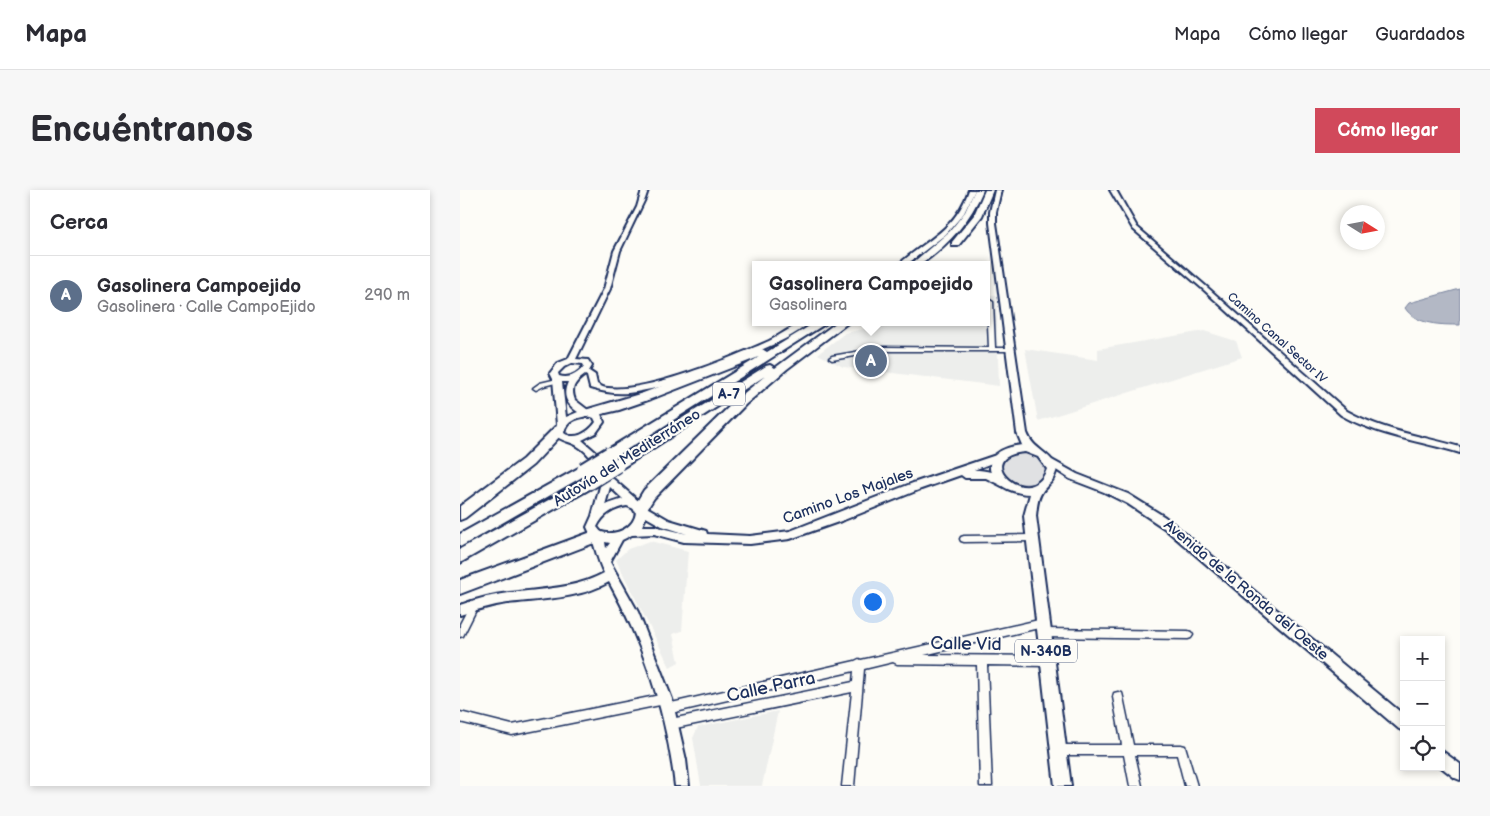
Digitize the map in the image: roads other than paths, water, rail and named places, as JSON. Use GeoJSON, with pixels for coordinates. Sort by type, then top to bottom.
{"type":"FeatureCollection","features":[{"type":"Feature","properties":{"kind":"highway"},"geometry":{"type":"LineString","coordinates":[[919,261],[957,228],[972,208],[979,190]]}},
{"type":"Feature","properties":{"kind":"highway"},"geometry":{"type":"LineString","coordinates":[[934,261],[968,230],[982,209],[989,190]]}},
{"type":"Feature","properties":{"kind":"highway"},"geometry":{"type":"LineString","coordinates":[[588,413],[615,407],[726,367],[778,344],[811,326]]}},
{"type":"Feature","properties":{"kind":"highway","name":"Autovía del Mediterráneo"},"geometry":{"type":"LineString","coordinates":[[614,460],[817,326]]}},
{"type":"Feature","properties":{"kind":"highway","name":"Autovía del Mediterráneo"},"geometry":{"type":"LineString","coordinates":[[460,557],[587,476],[836,326]]}},
{"type":"Feature","properties":{"kind":"highway"},"geometry":{"type":"LineString","coordinates":[[639,507],[649,494],[742,401],[838,326]]}},
{"type":"Feature","properties":{"kind":"highway"},"geometry":{"type":"LineString","coordinates":[[460,514],[528,462],[563,431]]}},
{"type":"Feature","properties":{"kind":"highway","name":"Autovía del Mediterráneo"},"geometry":{"type":"LineString","coordinates":[[460,541],[587,476]]}},
{"type":"Feature","properties":{"kind":"highway"},"geometry":{"type":"LineString","coordinates":[[460,587],[597,537]]}},
{"type":"Feature","properties":{"kind":"main road"},"geometry":{"type":"LineString","coordinates":[[998,190],[993,212],[993,223],[1009,350],[1022,433],[1022,440],[1017,449]]}},
{"type":"Feature","properties":{"kind":"main road"},"geometry":{"type":"LineString","coordinates":[[1022,433],[1032,450]]}},
{"type":"Feature","properties":{"kind":"main road"},"geometry":{"type":"LineString","coordinates":[[1000,457],[1004,453],[1017,449],[1032,450],[1046,457],[1050,462]]}},
{"type":"Feature","properties":{"kind":"main road","name":"N-340B"},"geometry":{"type":"LineString","coordinates":[[1000,457],[995,469],[1007,485],[1024,502],[1030,516],[1062,786]]}},
{"type":"Feature","properties":{"kind":"main road","name":"N-340B"},"geometry":{"type":"LineString","coordinates":[[1030,516],[1033,499],[1052,476],[1050,462]]}},
{"type":"Feature","properties":{"kind":"main road"},"geometry":{"type":"LineString","coordinates":[[1007,485],[1031,490],[1044,485]]}},
{"type":"Feature","properties":{"kind":"street"},"geometry":{"type":"LineString","coordinates":[[571,361],[612,278],[617,250],[635,219],[645,190]]}},
{"type":"Feature","properties":{"kind":"street"},"geometry":{"type":"LineString","coordinates":[[906,261],[942,234],[956,220],[972,190]]}},
{"type":"Feature","properties":{"kind":"street","name":"Camino Canal Sector IV"},"geometry":{"type":"LineString","coordinates":[[1113,190],[1135,228],[1344,413],[1362,423],[1391,434],[1460,450]]}},
{"type":"Feature","properties":{"kind":"street"},"geometry":{"type":"LineString","coordinates":[[990,302],[992,350]]}},
{"type":"Feature","properties":{"kind":"street"},"geometry":{"type":"LineString","coordinates":[[584,372],[590,374],[594,386],[606,391],[627,391],[653,386],[738,357],[771,343],[800,326]]}},
{"type":"Feature","properties":{"kind":"street"},"geometry":{"type":"LineString","coordinates":[[832,358],[884,349],[1009,350]]}},
{"type":"Feature","properties":{"kind":"street"},"geometry":{"type":"LineString","coordinates":[[536,388],[542,384],[557,380],[575,377],[584,372],[587,364],[581,361],[571,361],[555,370],[554,375],[557,380],[563,431],[595,456]]}},
{"type":"Feature","properties":{"kind":"street"},"geometry":{"type":"LineString","coordinates":[[563,431],[578,438],[594,430],[600,422],[600,419],[594,414],[588,413],[571,403],[569,396],[570,386],[575,377]]}},
{"type":"Feature","properties":{"kind":"street"},"geometry":{"type":"LineString","coordinates":[[563,431],[570,418],[588,413]]}},
{"type":"Feature","properties":{"kind":"street"},"geometry":{"type":"LineString","coordinates":[[594,430],[595,456]]}},
{"type":"Feature","properties":{"kind":"street","name":"Camino Los Majales"},"geometry":{"type":"LineString","coordinates":[[595,456],[607,479],[639,507],[666,523],[720,539]]}},
{"type":"Feature","properties":{"kind":"street","name":"Camino Los Majales"},"geometry":{"type":"LineString","coordinates":[[632,531],[654,530],[684,538],[750,540],[790,535],[917,486],[1000,457]]}},
{"type":"Feature","properties":{"kind":"street","name":"Avenida de la Ronda del Oeste"},"geometry":{"type":"LineString","coordinates":[[1050,462],[1062,472],[1121,495],[1154,514],[1400,721]]}},
{"type":"Feature","properties":{"kind":"street"},"geometry":{"type":"LineString","coordinates":[[954,474],[987,474],[1007,485]]}},
{"type":"Feature","properties":{"kind":"street","name":"Avenida de la Ronda del Oeste"},"geometry":{"type":"LineString","coordinates":[[1044,485],[1059,478],[1074,478]]}},
{"type":"Feature","properties":{"kind":"street"},"geometry":{"type":"LineString","coordinates":[[607,479],[598,516],[592,527],[610,576],[632,612],[666,704],[679,760],[682,786]]}},
{"type":"Feature","properties":{"kind":"street"},"geometry":{"type":"LineString","coordinates":[[597,537],[604,539],[618,538],[632,531],[641,520],[639,507],[620,503],[604,510],[598,516]]}},
{"type":"Feature","properties":{"kind":"street"},"geometry":{"type":"LineString","coordinates":[[604,562],[618,538]]}},
{"type":"Feature","properties":{"kind":"street"},"geometry":{"type":"LineString","coordinates":[[964,538],[1033,538]]}},
{"type":"Feature","properties":{"kind":"street"},"geometry":{"type":"LineString","coordinates":[[460,610],[475,604],[504,597],[590,586],[610,576]]}},
{"type":"Feature","properties":{"kind":"street"},"geometry":{"type":"LineString","coordinates":[[460,633],[475,604]]}},
{"type":"Feature","properties":{"kind":"street","name":"Calle Parra"},"geometry":{"type":"LineString","coordinates":[[460,718],[512,730],[666,704],[1044,628],[1188,635]]}},
{"type":"Feature","properties":{"kind":"street","name":"Calle Vid"},"geometry":{"type":"LineString","coordinates":[[883,659],[1048,661]]}},
{"type":"Feature","properties":{"kind":"street"},"geometry":{"type":"LineString","coordinates":[[982,660],[986,786]]}},
{"type":"Feature","properties":{"kind":"street"},"geometry":{"type":"LineString","coordinates":[[848,786],[859,664]]}},
{"type":"Feature","properties":{"kind":"street","name":"Calle Parra"},"geometry":{"type":"LineString","coordinates":[[671,724],[858,686]]}},
{"type":"Feature","properties":{"kind":"street"},"geometry":{"type":"LineString","coordinates":[[1118,697],[1136,786]]}},
{"type":"Feature","properties":{"kind":"street"},"geometry":{"type":"LineString","coordinates":[[1058,750],[1181,750],[1191,786]]}},
{"type":"Feature","properties":{"kind":"street"},"geometry":{"type":"LineString","coordinates":[[1445,760],[1460,773]]}},
{"type":"Feature","properties":{"kind":"place","name":"Gasolinera Campoejido"},"geometry":{"type":"Point","coordinates":[871,361]}}]}
